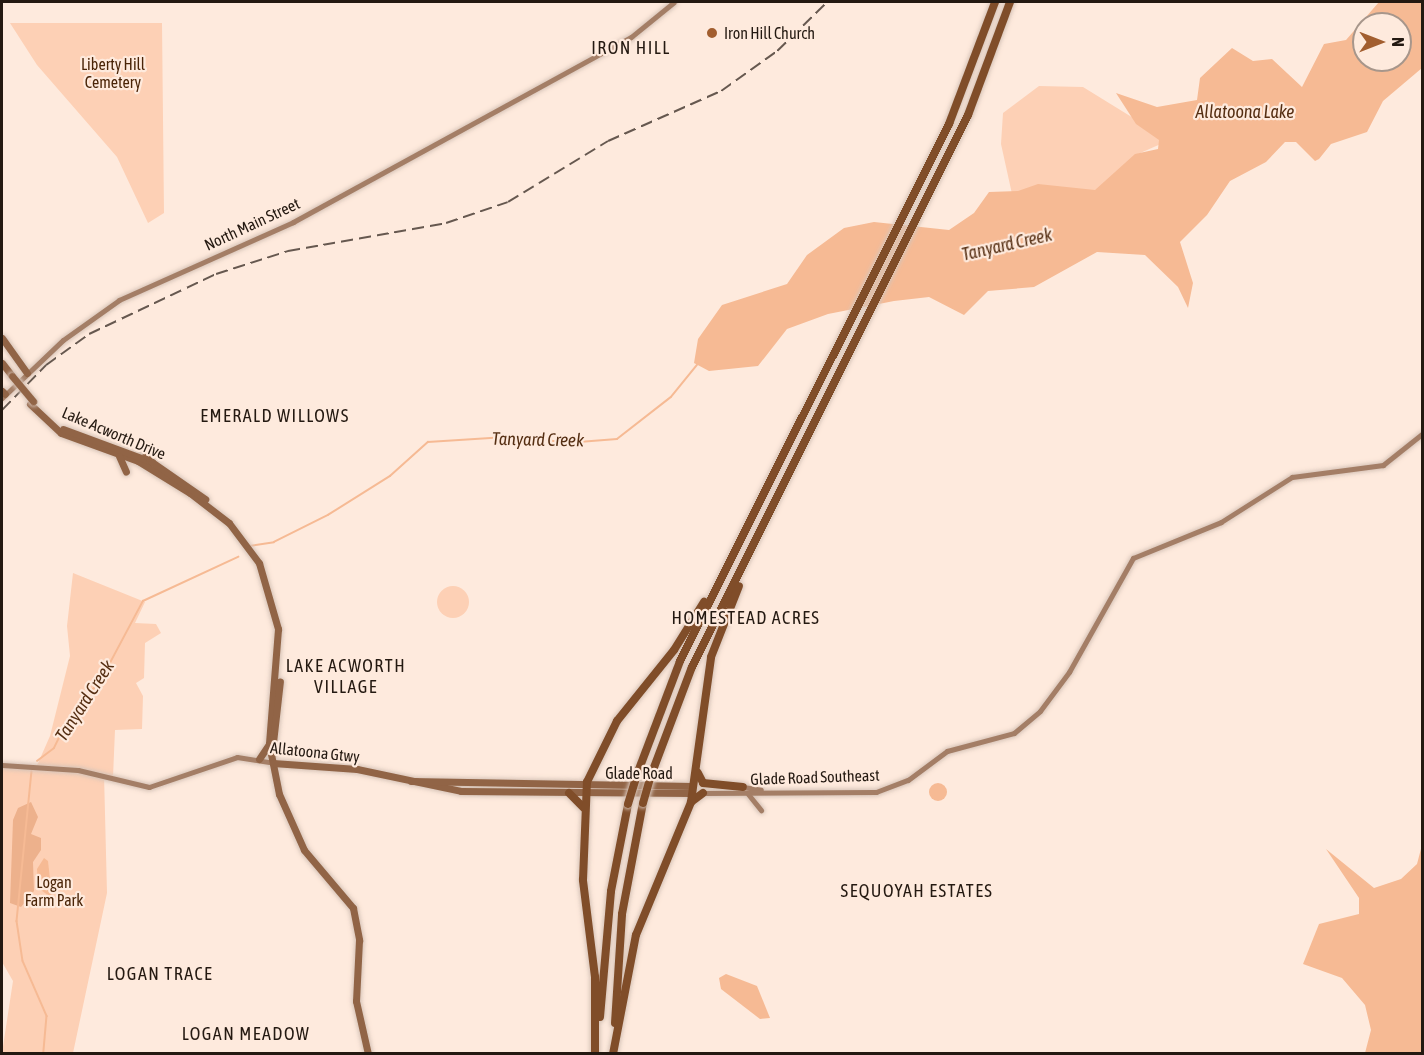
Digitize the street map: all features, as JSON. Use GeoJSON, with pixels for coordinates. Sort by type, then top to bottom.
{"type":"FeatureCollection","features":[{"type":"Feature","properties":{"kind":"highway"},"geometry":{"type":"LineString","coordinates":[[597,1053],[610,902],[628,804],[669,685],[946,131],[995,2]]}},
{"type":"Feature","properties":{"kind":"highway"},"geometry":{"type":"LineString","coordinates":[[613,1053],[622,914],[643,803],[685,683],[965,122],[1010,2]]}},
{"type":"Feature","properties":{"kind":"highway"},"geometry":{"type":"LineString","coordinates":[[613,1053],[636,935],[698,774],[713,646],[767,518]]}},
{"type":"Feature","properties":{"kind":"highway"},"geometry":{"type":"LineString","coordinates":[[597,1053],[584,809],[587,790],[610,732],[670,655],[723,574]]}},
{"type":"Feature","properties":{"kind":"highway"},"geometry":{"type":"LineString","coordinates":[[698,774],[703,783],[743,787]]}},
{"type":"Feature","properties":{"kind":"highway"},"geometry":{"type":"LineString","coordinates":[[569,793],[584,809]]}},
{"type":"Feature","properties":{"kind":"highway"},"geometry":{"type":"LineString","coordinates":[[691,794],[707,793]]}},
{"type":"Feature","properties":{"kind":"main road"},"geometry":{"type":"LineString","coordinates":[[2,338],[27,373]]}},
{"type":"Feature","properties":{"kind":"main road","name":"Lake Acworth Drive"},"geometry":{"type":"LineString","coordinates":[[2,363],[31,403],[61,433],[115,453],[165,476],[240,532]]}},
{"type":"Feature","properties":{"kind":"main road","name":"Lake Acworth Drive"},"geometry":{"type":"LineString","coordinates":[[2,370],[11,378]]}},
{"type":"Feature","properties":{"kind":"main road","name":"Lake Acworth Drive"},"geometry":{"type":"LineString","coordinates":[[31,403],[69,432],[154,463],[169,471],[240,532],[261,562],[279,604],[282,657],[272,752],[277,785],[304,850],[353,908],[359,940],[356,1001],[368,1053]]}},
{"type":"Feature","properties":{"kind":"main road"},"geometry":{"type":"LineString","coordinates":[[142,446],[154,463]]}},
{"type":"Feature","properties":{"kind":"main road"},"geometry":{"type":"LineString","coordinates":[[115,453],[126,461],[126,472]]}},
{"type":"Feature","properties":{"kind":"main road","name":"Lake Acworth Drive"},"geometry":{"type":"LineString","coordinates":[[261,562],[278,629],[269,744],[272,752]]}},
{"type":"Feature","properties":{"kind":"main road"},"geometry":{"type":"LineString","coordinates":[[259,759],[269,744]]}},
{"type":"Feature","properties":{"kind":"main road","name":"Allatoona Gtwy"},"geometry":{"type":"LineString","coordinates":[[273,763],[357,769],[411,781]]}},
{"type":"Feature","properties":{"kind":"main road"},"geometry":{"type":"LineString","coordinates":[[277,785],[280,772],[294,766]]}},
{"type":"Feature","properties":{"kind":"main road"},"geometry":{"type":"LineString","coordinates":[[411,781],[437,789],[490,792],[521,789],[587,790]]}},
{"type":"Feature","properties":{"kind":"main road"},"geometry":{"type":"LineString","coordinates":[[411,781],[569,793],[587,790]]}},
{"type":"Feature","properties":{"kind":"main road","name":"Glade Road"},"geometry":{"type":"LineString","coordinates":[[587,790],[691,794]]}},
{"type":"Feature","properties":{"kind":"main road","name":"Glade Road"},"geometry":{"type":"LineString","coordinates":[[587,790],[691,794]]}},
{"type":"Feature","properties":{"kind":"street","name":"North Main Street"},"geometry":{"type":"LineString","coordinates":[[3,394],[126,296],[293,222],[528,91],[632,37],[674,2]]}},
{"type":"Feature","properties":{"kind":"street","name":"Glade Road Southeast"},"geometry":{"type":"LineString","coordinates":[[707,793],[761,790],[876,792],[908,780],[947,752],[1014,734],[1040,711],[1069,672],[1133,558],[1221,522],[1292,477],[1383,465],[1422,434]]}},
{"type":"Feature","properties":{"kind":"street","name":"Allatoona Gtwy"},"geometry":{"type":"LineString","coordinates":[[2,765],[78,770],[149,787],[227,759],[259,759],[273,763]]}},
{"type":"Feature","properties":{"kind":"street"},"geometry":{"type":"LineString","coordinates":[[691,794],[743,787],[761,790]]}},
{"type":"Feature","properties":{"kind":"street"},"geometry":{"type":"LineString","coordinates":[[707,793],[752,795],[761,810]]}},
{"type":"Feature","properties":{"kind":"green space","name":"Liberty Hill Cemetery"},"geometry":{"type":"Polygon","coordinates":[[[10,23],[162,23],[164,213],[148,223],[117,157],[37,65],[10,23]]]}},
{"type":"Feature","properties":{"kind":"green space"},"geometry":{"type":"Polygon","coordinates":[[[1039,86],[1083,87],[1156,132],[1163,143],[1138,154],[1093,195],[1012,194],[1001,144],[1003,113],[1039,86]]]}},
{"type":"Feature","properties":{"kind":"green space","name":"Logan Farm Park"},"geometry":{"type":"Polygon","coordinates":[[[73,573],[145,602],[135,623],[156,624],[161,633],[145,643],[144,678],[136,683],[143,696],[142,729],[115,730],[113,777],[104,774],[107,893],[73,1053],[2,1053],[13,981],[2,962],[2,768],[35,770],[50,736],[70,656],[67,626],[73,573]]]}},
{"type":"Feature","properties":{"kind":"green space"},"geometry":{"type":"Polygon","coordinates":[[[453,586],[464,591],[469,602],[464,613],[453,618],[442,613],[437,602],[442,591],[453,586]]]}},
{"type":"Feature","properties":{"kind":"shaded area"},"geometry":{"type":"Polygon","coordinates":[[[31,802],[38,817],[31,834],[41,838],[41,850],[33,862],[34,891],[21,907],[10,903],[13,820],[18,808],[31,802]]]}},
{"type":"Feature","properties":{"kind":"water","name":"Allatoona Lake"},"geometry":{"type":"Polygon","coordinates":[[[1379,2],[1422,2],[1422,68],[1383,101],[1367,132],[1331,144],[1315,161],[1296,142],[1285,142],[1266,162],[1230,181],[1207,215],[1180,242],[1193,283],[1188,308],[1178,287],[1145,255],[1097,252],[1034,287],[988,291],[964,315],[929,297],[894,301],[828,314],[787,329],[758,366],[709,371],[694,363],[698,339],[722,305],[787,284],[807,255],[844,228],[874,222],[949,230],[974,213],[989,192],[1018,191],[1038,184],[1095,190],[1135,154],[1158,149],[1159,140],[1136,124],[1116,93],[1157,107],[1197,100],[1200,78],[1232,48],[1253,61],[1272,59],[1302,87],[1324,44],[1346,40],[1352,33],[1352,72],[1412,72],[1412,12],[1370,12],[1379,2]]]}},
{"type":"Feature","properties":{"kind":"water"},"geometry":{"type":"Polygon","coordinates":[[[938,783],[944,786],[947,792],[944,798],[938,801],[932,798],[929,792],[932,786],[938,783]]]}},
{"type":"Feature","properties":{"kind":"water"},"geometry":{"type":"Polygon","coordinates":[[[1422,845],[1422,1053],[1365,1053],[1371,1030],[1365,1005],[1342,978],[1303,964],[1319,924],[1359,914],[1359,898],[1326,849],[1374,888],[1401,879],[1417,864],[1422,845]]]}},
{"type":"Feature","properties":{"kind":"water"},"geometry":{"type":"Polygon","coordinates":[[[44,858],[48,861],[52,898],[38,888],[37,869],[44,858]]]}},
{"type":"Feature","properties":{"kind":"water"},"geometry":{"type":"Polygon","coordinates":[[[726,974],[757,986],[770,1018],[760,1019],[721,989],[719,978],[726,974]]]}},
{"type":"Feature","properties":{"kind":"waterway","name":"Tanyard Creek"},"geometry":{"type":"LineString","coordinates":[[250,546],[274,542],[328,515],[390,476],[428,442],[521,436],[566,443],[617,439],[671,397],[697,365]]}},
{"type":"Feature","properties":{"kind":"waterway","name":"Tanyard Creek"},"geometry":{"type":"LineString","coordinates":[[37,761],[54,748],[65,725],[102,678],[143,601],[238,557]]}},
{"type":"Feature","properties":{"kind":"waterway","name":"Tanyard Creek"},"geometry":{"type":"LineString","coordinates":[[32,771],[17,921],[23,961],[47,1016],[44,1054]]}},
{"type":"Feature","properties":{"kind":"railway"},"geometry":{"type":"LineString","coordinates":[[2,410],[46,365],[89,334],[216,274],[288,251],[446,223],[508,202],[608,141],[721,91],[777,51],[827,2]]}},
{"type":"Feature","properties":{"kind":"place","name":"Iron Hill Church"},"geometry":{"type":"Point","coordinates":[712,33]}},
{"type":"Feature","properties":{"kind":"district","name":"IRON HILL"},"geometry":{"type":"Point","coordinates":[631,48]}},
{"type":"Feature","properties":{"kind":"district","name":"EMERALD WILLOWS"},"geometry":{"type":"Point","coordinates":[275,416]}},
{"type":"Feature","properties":{"kind":"district","name":"HOMESTEAD ACRES"},"geometry":{"type":"Point","coordinates":[746,618]}},
{"type":"Feature","properties":{"kind":"district","name":"LAKE ACWORTH VILLAGE"},"geometry":{"type":"Point","coordinates":[346,677]}},
{"type":"Feature","properties":{"kind":"district","name":"SEQUOYAH ESTATES"},"geometry":{"type":"Point","coordinates":[917,891]}},
{"type":"Feature","properties":{"kind":"district","name":"LOGAN TRACE"},"geometry":{"type":"Point","coordinates":[160,974]}},
{"type":"Feature","properties":{"kind":"district","name":"LOGAN MEADOW"},"geometry":{"type":"Point","coordinates":[246,1034]}}]}
